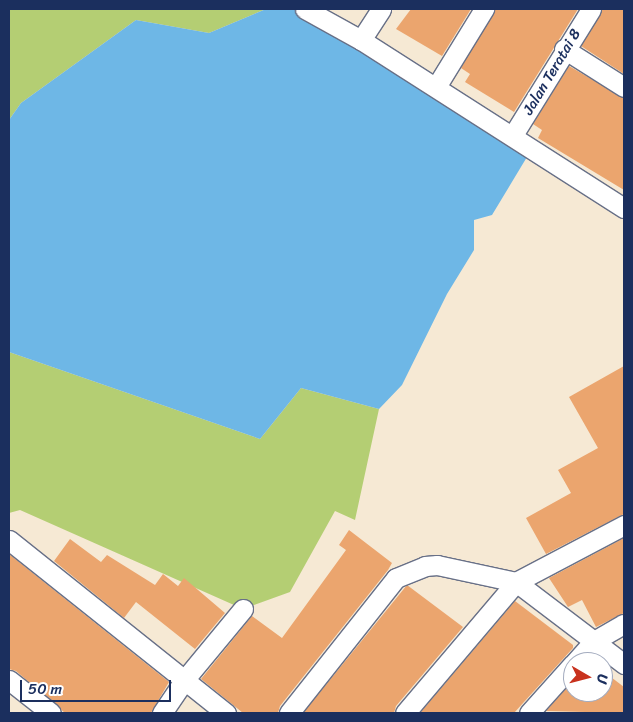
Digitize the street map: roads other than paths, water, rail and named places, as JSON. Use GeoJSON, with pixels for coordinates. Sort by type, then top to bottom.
{"type":"FeatureCollection","features":[{"type":"Feature","properties":{"kind":"street"},"geometry":{"type":"LineString","coordinates":[[305,9],[361,40],[624,208]]}},
{"type":"Feature","properties":{"kind":"street"},"geometry":{"type":"LineString","coordinates":[[361,40],[381,9]]}},
{"type":"Feature","properties":{"kind":"street"},"geometry":{"type":"LineString","coordinates":[[436,87],[484,9]]}},
{"type":"Feature","properties":{"kind":"street","name":"Jalan Teratai 8"},"geometry":{"type":"LineString","coordinates":[[513,136],[564,49],[591,9]]}},
{"type":"Feature","properties":{"kind":"street"},"geometry":{"type":"LineString","coordinates":[[564,49],[624,87]]}},
{"type":"Feature","properties":{"kind":"street"},"geometry":{"type":"LineString","coordinates":[[405,713],[516,582],[624,526]]}},
{"type":"Feature","properties":{"kind":"street"},"geometry":{"type":"LineString","coordinates":[[9,540],[226,713]]}},
{"type":"Feature","properties":{"kind":"street"},"geometry":{"type":"LineString","coordinates":[[289,713],[396,578],[417,568],[437,565],[516,582],[624,664]]}},
{"type":"Feature","properties":{"kind":"street"},"geometry":{"type":"LineString","coordinates":[[162,713],[185,679],[244,609]]}},
{"type":"Feature","properties":{"kind":"street"},"geometry":{"type":"LineString","coordinates":[[584,652],[594,641],[624,624]]}},
{"type":"Feature","properties":{"kind":"street"},"geometry":{"type":"LineString","coordinates":[[530,713],[563,676]]}},
{"type":"Feature","properties":{"kind":"street"},"geometry":{"type":"LineString","coordinates":[[9,680],[51,713]]}},
{"type":"Feature","properties":{"kind":"water"},"geometry":{"type":"Polygon","coordinates":[[[266,9],[305,9],[533,147],[492,215],[474,220],[474,250],[447,294],[402,385],[379,409],[301,388],[260,439],[9,352],[9,120],[21,103],[136,20],[209,33],[266,9]]]}}]}
